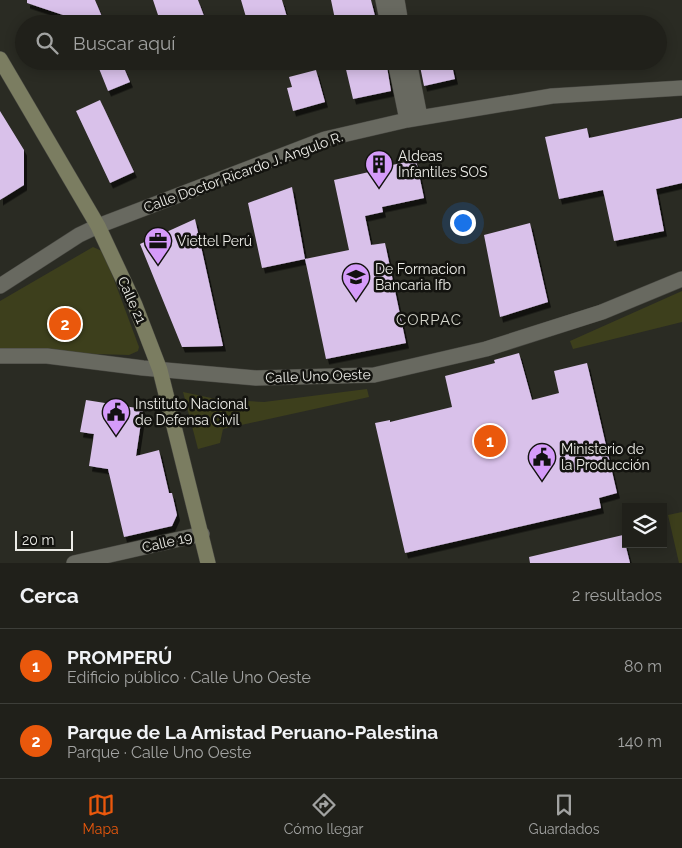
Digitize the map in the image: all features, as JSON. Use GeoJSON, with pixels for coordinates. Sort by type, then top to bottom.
{"type":"FeatureCollection","features":[{"type":"Feature","properties":{"kind":"street"},"geometry":{"type":"LineString","coordinates":[[383,0],[386,15]]}},
{"type":"Feature","properties":{"kind":"street"},"geometry":{"type":"LineString","coordinates":[[397,0],[400,15]]}},
{"type":"Feature","properties":{"kind":"street","name":"Calle 21"},"geometry":{"type":"LineString","coordinates":[[0,59],[98,226],[135,305],[160,370],[208,563]]}},
{"type":"Feature","properties":{"kind":"street"},"geometry":{"type":"LineString","coordinates":[[398,70],[413,118]]}},
{"type":"Feature","properties":{"kind":"street"},"geometry":{"type":"LineString","coordinates":[[410,70],[413,118]]}},
{"type":"Feature","properties":{"kind":"street","name":"Calle Doctor Ricardo J. Angulo R."},"geometry":{"type":"LineString","coordinates":[[0,286],[80,235],[98,226],[325,139],[413,118],[552,96],[682,88]]}},
{"type":"Feature","properties":{"kind":"street","name":"Calle Uno Oeste"},"geometry":{"type":"LineString","coordinates":[[0,356],[47,356],[160,370],[256,378],[374,374],[486,349],[602,312],[682,279]]}},
{"type":"Feature","properties":{"kind":"street","name":"Calle 19"},"geometry":{"type":"LineString","coordinates":[[74,563],[202,534]]}},
{"type":"Feature","properties":{"kind":"green space"},"geometry":{"type":"Polygon","coordinates":[[[93,247],[102,251],[106,258],[139,347],[138,351],[129,355],[0,351],[0,301],[93,247]]]}},
{"type":"Feature","properties":{"kind":"green space"},"geometry":{"type":"Polygon","coordinates":[[[682,291],[682,322],[573,349],[570,341],[682,291]]]}},
{"type":"Feature","properties":{"kind":"green space"},"geometry":{"type":"Polygon","coordinates":[[[367,389],[369,397],[223,429],[220,443],[198,449],[183,392],[216,399],[264,402],[367,389]]]}},
{"type":"Feature","properties":{"kind":"green space"},"geometry":{"type":"Polygon","coordinates":[[[682,512],[682,563],[679,563],[668,515],[682,512]]]}},
{"type":"Feature","properties":{"kind":"building"},"geometry":{"type":"Polygon","coordinates":[[[27,0],[95,0],[101,15],[63,15],[27,3],[27,0]]]}},
{"type":"Feature","properties":{"kind":"building"},"geometry":{"type":"Polygon","coordinates":[[[153,0],[198,0],[204,15],[158,15],[153,0]]]}},
{"type":"Feature","properties":{"kind":"building"},"geometry":{"type":"Polygon","coordinates":[[[241,0],[282,0],[286,15],[245,15],[241,0]]]}},
{"type":"Feature","properties":{"kind":"building"},"geometry":{"type":"Polygon","coordinates":[[[331,0],[371,0],[375,15],[334,15],[331,0]]]}},
{"type":"Feature","properties":{"kind":"building"},"geometry":{"type":"Polygon","coordinates":[[[100,70],[125,70],[130,82],[108,91],[100,70]]]}},
{"type":"Feature","properties":{"kind":"building"},"geometry":{"type":"Polygon","coordinates":[[[316,70],[325,102],[293,111],[287,88],[292,87],[289,77],[316,70]]]}},
{"type":"Feature","properties":{"kind":"building"},"geometry":{"type":"Polygon","coordinates":[[[346,70],[388,70],[391,91],[353,99],[346,70]]]}},
{"type":"Feature","properties":{"kind":"building"},"geometry":{"type":"Polygon","coordinates":[[[421,70],[453,70],[455,79],[424,86],[421,70]]]}},
{"type":"Feature","properties":{"kind":"building"},"geometry":{"type":"Polygon","coordinates":[[[100,100],[134,172],[110,183],[76,111],[100,100]]]}},
{"type":"Feature","properties":{"kind":"building"},"geometry":{"type":"Polygon","coordinates":[[[0,111],[24,150],[24,185],[0,200],[0,111]]]}},
{"type":"Feature","properties":{"kind":"building"},"geometry":{"type":"Polygon","coordinates":[[[682,118],[682,183],[656,189],[664,231],[614,241],[603,190],[559,199],[545,137],[587,128],[589,138],[682,118]]]}},
{"type":"Feature","properties":{"kind":"building","name":"De Formacion Bancaria Ifb"},"geometry":{"type":"Polygon","coordinates":[[[416,160],[424,198],[382,207],[383,212],[365,216],[371,245],[385,243],[406,343],[326,359],[305,259],[349,250],[334,180],[369,172],[368,170],[416,160]]]}},
{"type":"Feature","properties":{"kind":"building"},"geometry":{"type":"Polygon","coordinates":[[[292,187],[305,259],[262,268],[248,203],[292,187]]]}},
{"type":"Feature","properties":{"kind":"building"},"geometry":{"type":"Polygon","coordinates":[[[195,219],[223,346],[182,347],[140,244],[195,219]]]}},
{"type":"Feature","properties":{"kind":"building"},"geometry":{"type":"Polygon","coordinates":[[[530,223],[548,302],[500,317],[484,235],[530,223]]]}},
{"type":"Feature","properties":{"kind":"building"},"geometry":{"type":"Polygon","coordinates":[[[519,353],[532,400],[559,393],[554,371],[587,363],[617,493],[599,498],[601,508],[405,553],[375,423],[390,420],[390,422],[452,407],[445,376],[495,363],[494,360],[519,353]]]}},
{"type":"Feature","properties":{"kind":"building"},"geometry":{"type":"Polygon","coordinates":[[[86,400],[143,409],[136,456],[159,450],[169,493],[172,493],[177,515],[172,526],[124,537],[108,469],[89,466],[94,434],[80,432],[86,400]]]}},
{"type":"Feature","properties":{"kind":"building"},"geometry":{"type":"Polygon","coordinates":[[[622,535],[622,548],[626,548],[630,563],[530,563],[529,557],[622,535]]]}},
{"type":"Feature","properties":{"kind":"place","name":"Aldeas Infantiles SOS"},"geometry":{"type":"Point","coordinates":[379,188]}},
{"type":"Feature","properties":{"kind":"place","name":"Viettel Perú"},"geometry":{"type":"Point","coordinates":[158,265]}},
{"type":"Feature","properties":{"kind":"place","name":"De Formacion Bancaria Ifb"},"geometry":{"type":"Point","coordinates":[356,301]}},
{"type":"Feature","properties":{"kind":"place","name":"Parque de La Amistad Peruano-Palestina"},"geometry":{"type":"Point","coordinates":[65,324]}},
{"type":"Feature","properties":{"kind":"place","name":"Instituto Nacional de Defensa Civil"},"geometry":{"type":"Point","coordinates":[116,436]}},
{"type":"Feature","properties":{"kind":"place","name":"PROMPERÚ"},"geometry":{"type":"Point","coordinates":[490,441]}},
{"type":"Feature","properties":{"kind":"place","name":"Ministerio de la Producción"},"geometry":{"type":"Point","coordinates":[542,481]}},
{"type":"Feature","properties":{"kind":"district","name":"CORPAC"},"geometry":{"type":"Point","coordinates":[429,320]}}]}
